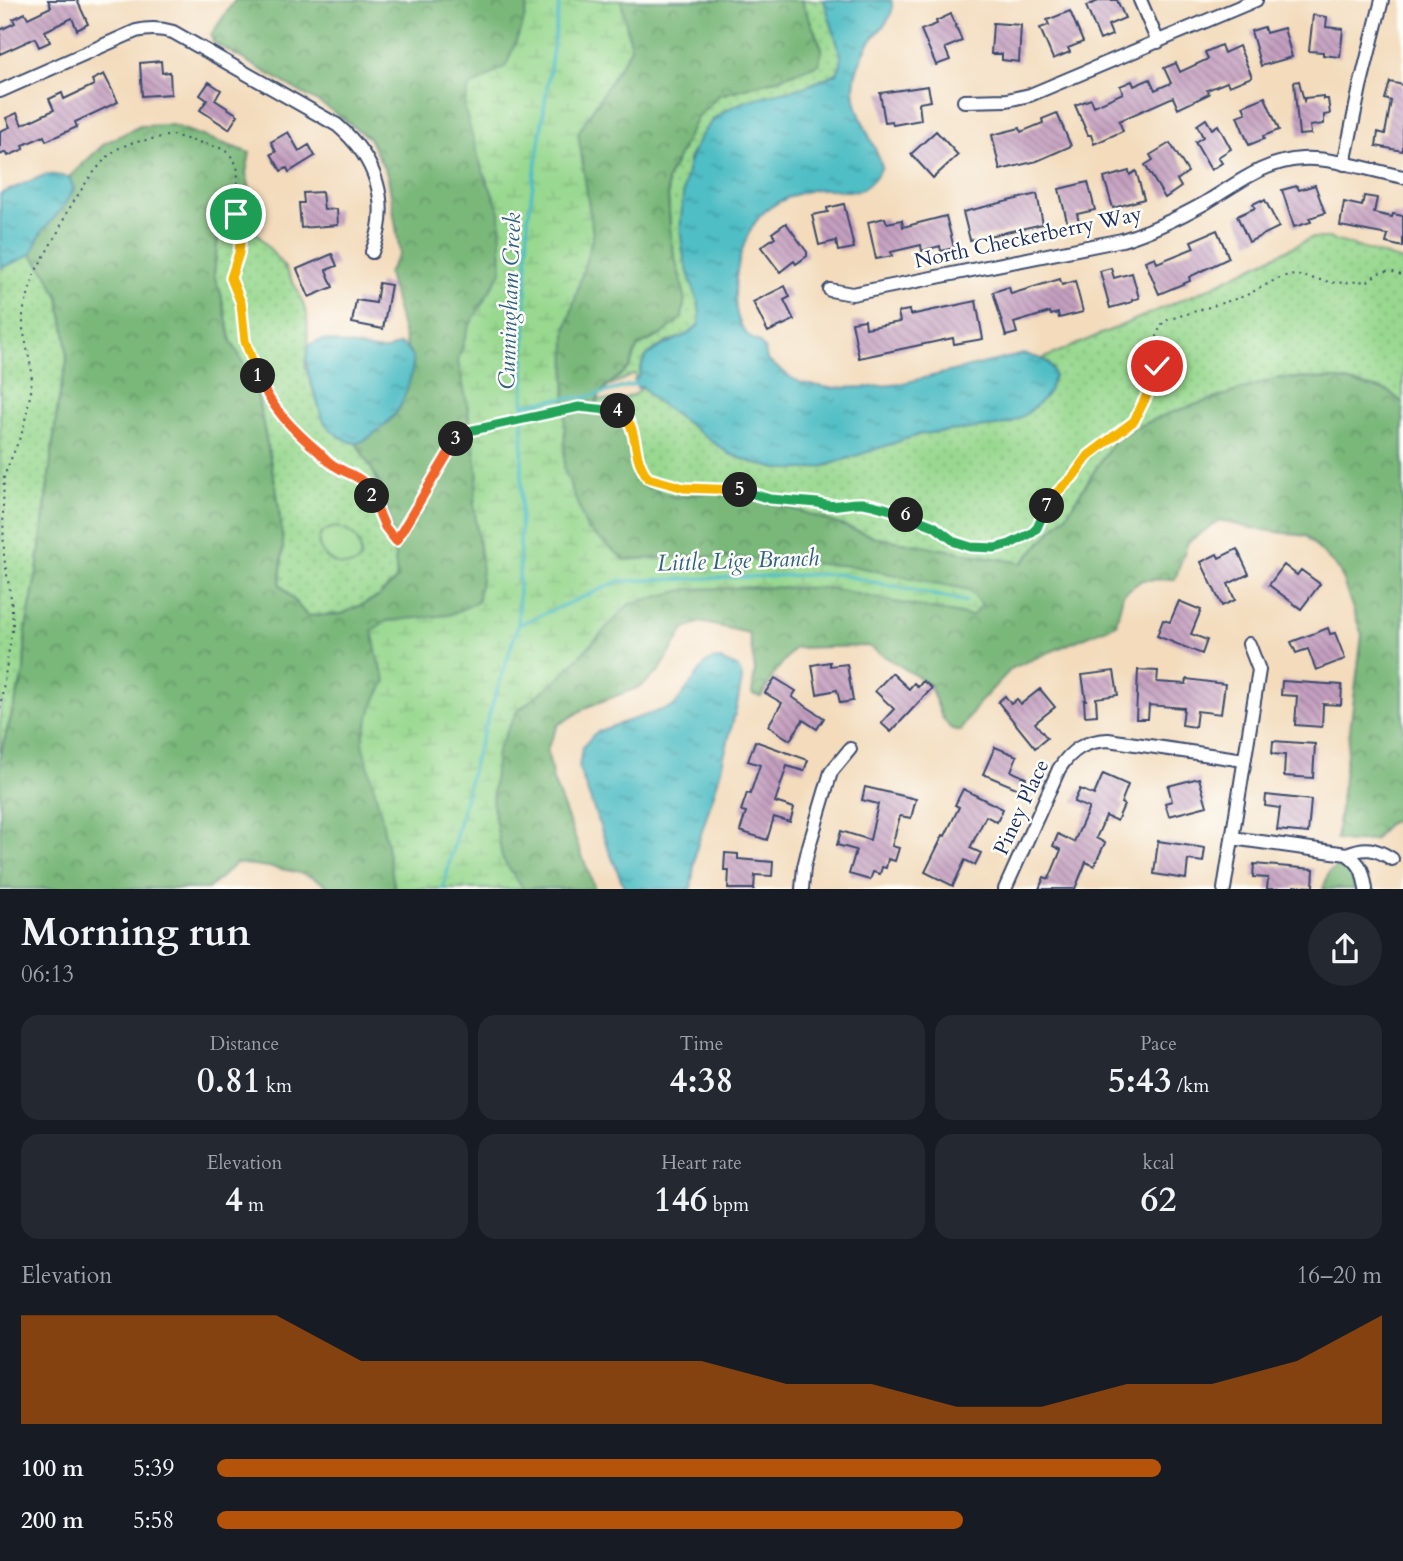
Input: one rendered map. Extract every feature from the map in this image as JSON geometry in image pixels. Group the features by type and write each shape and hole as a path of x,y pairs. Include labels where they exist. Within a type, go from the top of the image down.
{"street":[{"path":"1140,0 1158,42"},
{"path":"964,101 1007,100 1030,95 1256,0"},
{"path":"1344,164 1378,1"},
{"path":"0,91 136,31 161,28 173,32 337,125 351,138 373,170 381,204 377,240 372,252"},
{"name":"North Checkerberry Way","path":"830,290 852,294 1122,240 1170,222 1256,171 1287,160 1320,159 1403,177"},
{"path":"1224,889 1259,670 1249,644"},
{"name":"Piney Place","path":"1005,889 1059,769 1065,759 1083,744 1108,740 1244,760"},
{"path":"802,889 809,846 831,772 850,749"},
{"path":"1232,838 1347,853 1361,848 1373,849 1392,859"},
{"path":"1347,853 1359,862 1366,889"}],"path":[{"path":"0,708 13,624 4,557 5,476 23,430 31,391 32,372 23,329 23,312 35,272 66,212 106,158 131,142 172,135 220,148 229,153 235,162 238,170 236,214 240,243 231,278 241,303 245,341 262,388 281,415 304,440 334,466 368,485 385,527 396,541 455,442 456,436 579,407 622,412 628,421 643,471 648,478 662,483 684,488 740,489 770,499 825,506 858,503 877,506 934,526 955,542 971,547 995,548 1032,533 1054,495 1072,478 1089,455 1134,421 1154,381 1158,355 1157,334 1161,324 1167,320 1245,296 1288,275 1335,283 1368,281 1378,273 1388,271 1403,277"}],"green space":[{"path":"235,0 529,0 523,24 506,67 469,88 481,166 500,211 502,271 468,328 458,361 478,474 474,504 482,570 478,602 449,615 387,621 378,660 386,681 372,707 381,814 395,889 330,889 312,877 299,873 236,863 208,889 0,889 0,755 24,672 26,628 37,572 58,404 67,361 59,297 45,271 31,254 42,231 61,210 74,189 69,177 105,143 140,126 172,125 250,153 246,173 250,189 249,208 231,217 218,235 214,275 231,341 255,385 277,493 283,545 280,584 307,616 342,614 378,597 397,579 389,517 382,490 356,443 374,433 397,412 412,369 412,359 388,273 400,253 388,176 369,138 328,108 213,42 211,35"},
{"path":"529,0 621,0 631,48 578,133 593,235 566,330 564,469 587,529 625,560 694,556 852,566 969,590 982,605 972,616 832,588 753,587 687,589 629,604 558,679 517,711 497,751 492,800 502,858 523,889 395,889 381,814 362,742 372,707 386,681 378,660 372,630 387,621 449,615 478,602 482,570 474,504 478,474 458,361 468,328 502,270 500,211 481,166 464,107 469,88 506,66 523,24"},
{"path":"621,0 801,0 822,48 819,64 719,95 697,117 667,180 671,242 685,297 682,318 661,335 638,346 629,368 605,388 593,412 616,414 624,419 646,487 674,497 713,492 761,500 878,538 1022,563 1067,514 1117,436 1167,414 1277,378 1336,379 1388,391 1403,403 1403,820 1400,818 1387,824 1374,840 1336,840 1362,635 1339,570 1306,536 1250,528 1220,520 1188,542 1175,579 1142,580 1123,594 1116,624 1012,668 980,702 960,731 950,728 942,717 929,684 868,646 794,648 761,697 752,694 755,670 749,633 700,622 684,629 660,670 642,686 587,707 558,725 547,749 553,780 595,889 523,889 502,858 492,800 497,751 517,711 558,679 629,604 687,589 832,588 971,616 969,590 852,566 694,556 625,560 587,529 564,469 566,330 593,235 578,133 631,48"},
{"path":"801,0 824,0 841,55 837,73 804,87 739,104 713,119 689,157 681,233 701,320 690,334 667,342 645,358 639,377 634,374 605,388 629,368 638,346 661,335 685,297 671,242 667,180 697,117 719,95 819,64 822,48"},
{"path":"231,216 256,232 285,268 299,293 307,315 308,346 305,366 325,423 332,431 356,443 384,495 398,579 378,597 342,614 307,617 280,584 283,545 277,493 255,385 231,341 214,275 218,235"},
{"path":"1311,238 1328,238 1403,261 1403,403 1388,391 1336,379 1278,378 1117,435 1067,514 1022,563 878,538 761,500 713,492 674,497 646,487 624,419 593,413 597,400 629,397 642,386 653,399 730,454 778,469 825,466 921,434 1010,423 1030,411 1048,363 1042,359 1205,290"},
{"path":"31,254 45,271 59,297 67,361 58,404 37,572 26,628 24,672 0,755 0,268"},
{"path":"337,527 352,534 357,541 361,556 357,563 342,565 333,562 321,550 320,536 326,530"},
{"path":"1341,865 1351,874 1355,889 1323,889 1329,872"}],"water":[{"path":"824,0 891,0 892,12 870,42 858,67 854,94 882,167 866,187 851,191 806,191 768,209 755,222 744,245 735,285 736,309 743,330 750,338 759,342 765,350 767,360 793,379 830,388 899,384 1023,354 1048,363 1054,376 1049,391 1042,400 1010,423 921,434 825,466 778,469 730,454 653,399 642,386 637,388 634,380 639,377 646,357 659,347 686,335 698,325 700,319 698,301 684,259 681,229 683,193 695,146 713,121 741,103 807,86 837,73 841,55"},
{"path":"47,174 69,177 74,189 61,210 42,231 31,254 0,268 0,194"},
{"path":"323,340 375,350 387,350 400,344 412,357 410,377 398,410 379,430 361,442 352,442 339,436 325,423 322,416 309,375 307,354 308,346"},
{"path":"718,659 737,667 742,680 719,777 696,850 691,889 625,889 579,768 582,748 594,734 604,729 674,706 706,663"}],"building":[{"path":"48,0 77,0 88,24 77,30 72,18 45,31 50,42 39,47 35,38 0,54 0,30 15,23 13,19 25,13 28,18 51,7"},
{"path":"1101,0 1117,0 1125,18 1108,25 1112,35 1100,40 1086,6"},
{"path":"1070,11 1083,42 1068,48 1070,52 1053,59 1040,28 1049,25 1047,20"},
{"path":"951,14 962,41 945,48 950,60 936,65 921,30 937,24 936,21"},
{"path":"1313,15 1327,17 1326,27 1343,29 1340,57 1309,51"},
{"path":"993,23 1021,25 1019,62 1002,60 1002,54 991,54"},
{"path":"1264,27 1266,33 1284,28 1292,57 1261,66 1251,31"},
{"path":"1221,45 1224,53 1239,46 1252,77 1229,86 1227,82 1207,90 1209,94 1178,109 1173,97 1119,121 1123,131 1094,144 1075,105 1091,99 1094,106 1123,93 1120,86 1132,81 1134,86 1150,79 1155,90 1171,83 1164,68 1176,63 1180,72 1208,59 1205,52"},
{"path":"161,61 162,73 170,72 171,94 142,96 140,63"},
{"path":"104,74 118,102 75,122 77,127 46,141 44,136 23,145 24,149 8,156 6,152 0,155 0,131 10,127 6,118 17,113 22,125 54,110 49,99 62,93 64,99 94,85 92,80"},
{"path":"1299,81 1304,101 1305,98 1323,96 1323,99 1328,99 1330,114 1324,115 1324,124 1310,126 1311,134 1299,135 1294,82"},
{"path":"209,82 221,90 215,100 238,115 229,129 200,110 207,100 200,95"},
{"path":"1390,82 1403,85 1403,151 1376,146 1378,132 1385,134 1391,101 1385,99"},
{"path":"928,86 931,101 919,103 921,120 893,125 892,121 885,122 880,93"},
{"path":"1265,97 1279,130 1249,145 1237,116 1246,113 1243,106"},
{"path":"1057,113 1071,146 1037,161 1000,170 992,135 1020,128 1021,132 1043,123 1042,119"},
{"path":"1206,119 1212,129 1218,125 1231,149 1218,157 1222,163 1211,170 1195,142 1203,137 1197,125"},
{"path":"936,131 958,155 933,178 911,154"},
{"path":"288,132 299,151 309,145 315,156 289,172 287,168 281,171 271,154 276,152 271,142"},
{"path":"1170,143 1188,172 1177,180 1181,187 1165,198 1145,165 1153,160 1150,155"},
{"path":"1129,171 1130,175 1136,171 1144,199 1113,208 1104,178"},
{"path":"1088,182 1095,210 1077,214 1079,222 1068,225 1059,189"},
{"path":"1315,185 1325,213 1309,218 1311,222 1294,227 1282,190 1297,186 1299,190"},
{"path":"322,192 324,210 337,209 338,225 301,228 299,203 304,203 303,193"},
{"path":"1037,194 1043,224 970,240 963,212"},
{"path":"1364,196 1377,198 1374,213 1392,217 1393,214 1403,216 1403,247 1386,243 1388,235 1340,226 1344,202 1362,206"},
{"path":"1265,200 1279,227 1249,242 1237,216 1255,208 1253,204"},
{"path":"844,204 854,248 838,251 836,241 819,245 812,215 828,212 827,208"},
{"path":"946,216 954,248 941,251 940,246 922,251 921,245 891,252 892,256 876,259 868,222 885,218 887,223 902,220 903,227"},
{"path":"786,223 807,252 807,256 796,264 794,261 780,272 761,247 775,237 772,233"},
{"path":"1217,230 1229,258 1189,277 1190,281 1159,294 1145,261 1155,257 1157,263 1194,248 1191,241"},
{"path":"332,254 337,266 326,270 333,287 309,297 297,269"},
{"path":"1111,268 1114,278 1132,273 1139,298 1110,308 1100,271"},
{"path":"1060,279 1062,285 1075,281 1083,312 1059,318 1058,313 1051,315 1050,312 1014,323 1017,333 1006,336 993,292 1009,287 1011,294"},
{"path":"379,283 391,285 383,329 352,323 356,300 376,303"},
{"path":"785,286 790,297 784,300 794,320 768,332 753,302"},
{"path":"976,301 983,339 954,344 953,338 859,358 852,322 865,320 866,328 900,322 898,312 909,310 910,315"},
{"path":"1237,549 1249,574 1228,584 1235,600 1222,606 1201,562 1217,554 1219,558"},
{"path":"1284,565 1297,575 1301,570 1320,584 1301,609 1269,585"},
{"path":"1179,601 1201,610 1191,634 1207,640 1202,654 1157,636 1163,620 1170,622"},
{"path":"1328,628 1330,634 1335,633 1345,659 1316,670 1308,649 1296,653 1291,642"},
{"path":"830,662 830,666 847,664 853,701 840,703 837,690 817,694 812,665"},
{"path":"1138,670 1158,671 1157,682 1186,684 1187,679 1225,684 1221,714 1197,711 1195,727 1182,725 1184,708 1149,705 1148,719 1136,719"},
{"path":"1114,671 1118,695 1096,698 1097,715 1085,716 1086,700 1082,675"},
{"path":"892,673 909,689 914,683 918,687 923,681 932,688 891,732 881,723 894,709 875,691"},
{"path":"775,678 796,691 792,697 824,718 817,729 803,720 790,740 768,726 782,703 765,693"},
{"path":"1282,681 1342,685 1341,705 1323,704 1322,727 1295,725 1297,696 1281,695"},
{"path":"1040,689 1055,707 1035,723 1047,738 1035,748 998,702 1005,696 1011,704 1017,699 1021,704"},
{"path":"755,741 808,760 804,771 787,766 775,802 794,808 790,822 774,817 767,840 740,831 746,812 741,811 760,765 748,761"},
{"path":"1273,741 1315,744 1313,778 1284,776 1285,755 1272,754"},
{"path":"995,747 1017,756 1011,771 1026,778 1021,790 983,774"},
{"path":"1103,774 1128,785 1117,821 1106,816 1096,838 1105,843 1094,866 1086,862 1075,889 1039,889 1044,877 1049,879 1061,850 1053,846 1058,834 1074,842 1089,808 1074,802 1080,789 1094,795"},
{"path":"1199,778 1207,806 1169,816 1165,803 1172,801 1168,786"},
{"path":"865,787 916,799 911,818 900,816 892,846 899,848 895,861 888,859 886,868 882,867 880,874 873,872 870,880 849,874 856,850 837,845 841,831 870,840 878,804 862,800"},
{"path":"963,789 1003,809 997,822 986,816 970,848 981,853 975,865 965,860 953,886 925,872 959,807 955,805"},
{"path":"1266,795 1311,800 1308,833 1277,830 1280,808 1265,806"},
{"path":"1158,841 1205,848 1203,862 1188,860 1186,879 1154,874"},
{"path":"725,853 738,854 738,859 773,862 772,876 755,875 754,889 728,889 729,870 724,870"},
{"path":"1254,864 1314,869 1313,887 1267,889 1268,878 1253,877"}],"waterway":[{"name":"Cunningham Creek","path":"443,889 475,758 518,625 528,218 560,0"},
{"path":"523,405 588,397 635,384"},
{"name":"Little Lige Branch","path":"518,625 620,581 837,574 966,602"}],"route":[{"path":"236,214 240,243 231,278 241,303 245,341 262,388 281,415 304,440 334,466 368,485 385,527 396,541 455,442 456,436 579,407 622,412 634,436 643,471 648,478 662,483 684,488 740,489 770,499 825,506 858,503 877,506 934,526 955,542 971,547 995,548 1032,533 1054,495 1072,478 1089,455 1134,421 1154,381 1157,366"}]}
